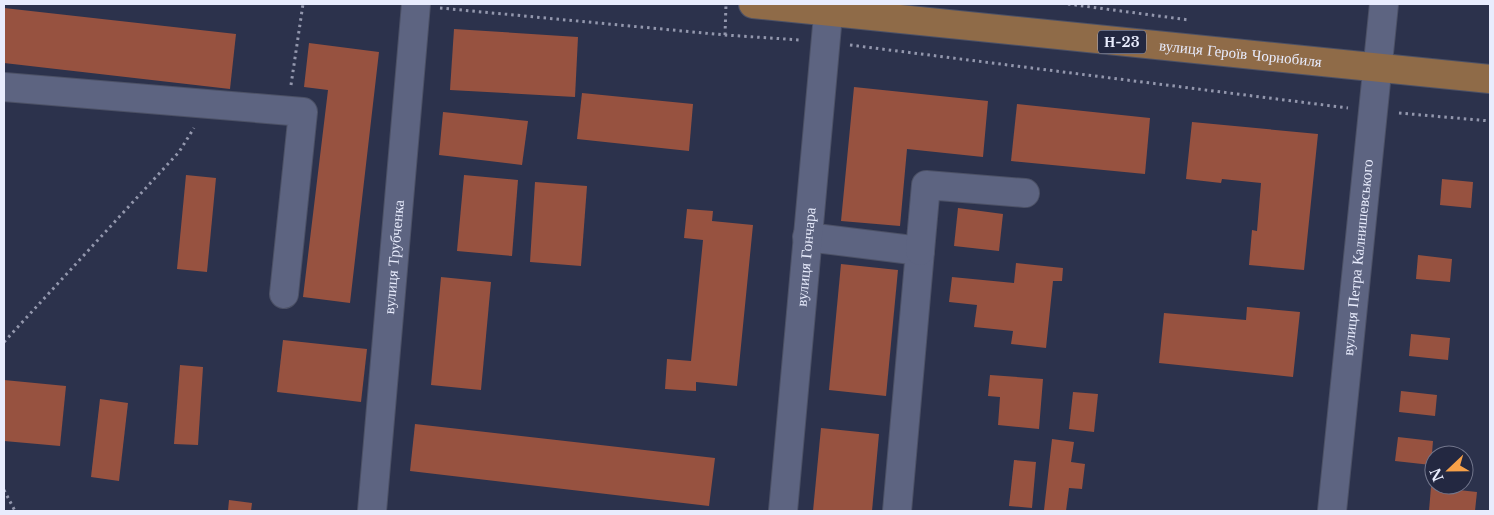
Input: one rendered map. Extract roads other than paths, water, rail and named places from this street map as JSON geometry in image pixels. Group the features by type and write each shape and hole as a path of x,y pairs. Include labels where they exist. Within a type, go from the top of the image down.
{"main road":[{"name":"вулиця Героїв Чорнобиля","path":"753,4 828,8 1490,79"}],"street":[{"name":"вулиця Петра Калнишевського","path":"1332,511 1384,4"},
{"name":"вулиця Трубченка","path":"372,511 416,5"},
{"name":"вулиця Гончара","path":"784,511 828,8"},
{"path":"4,87 303,112 284,294"},
{"path":"897,511 926,185 1025,193"},
{"path":"807,238 920,250"}]}
